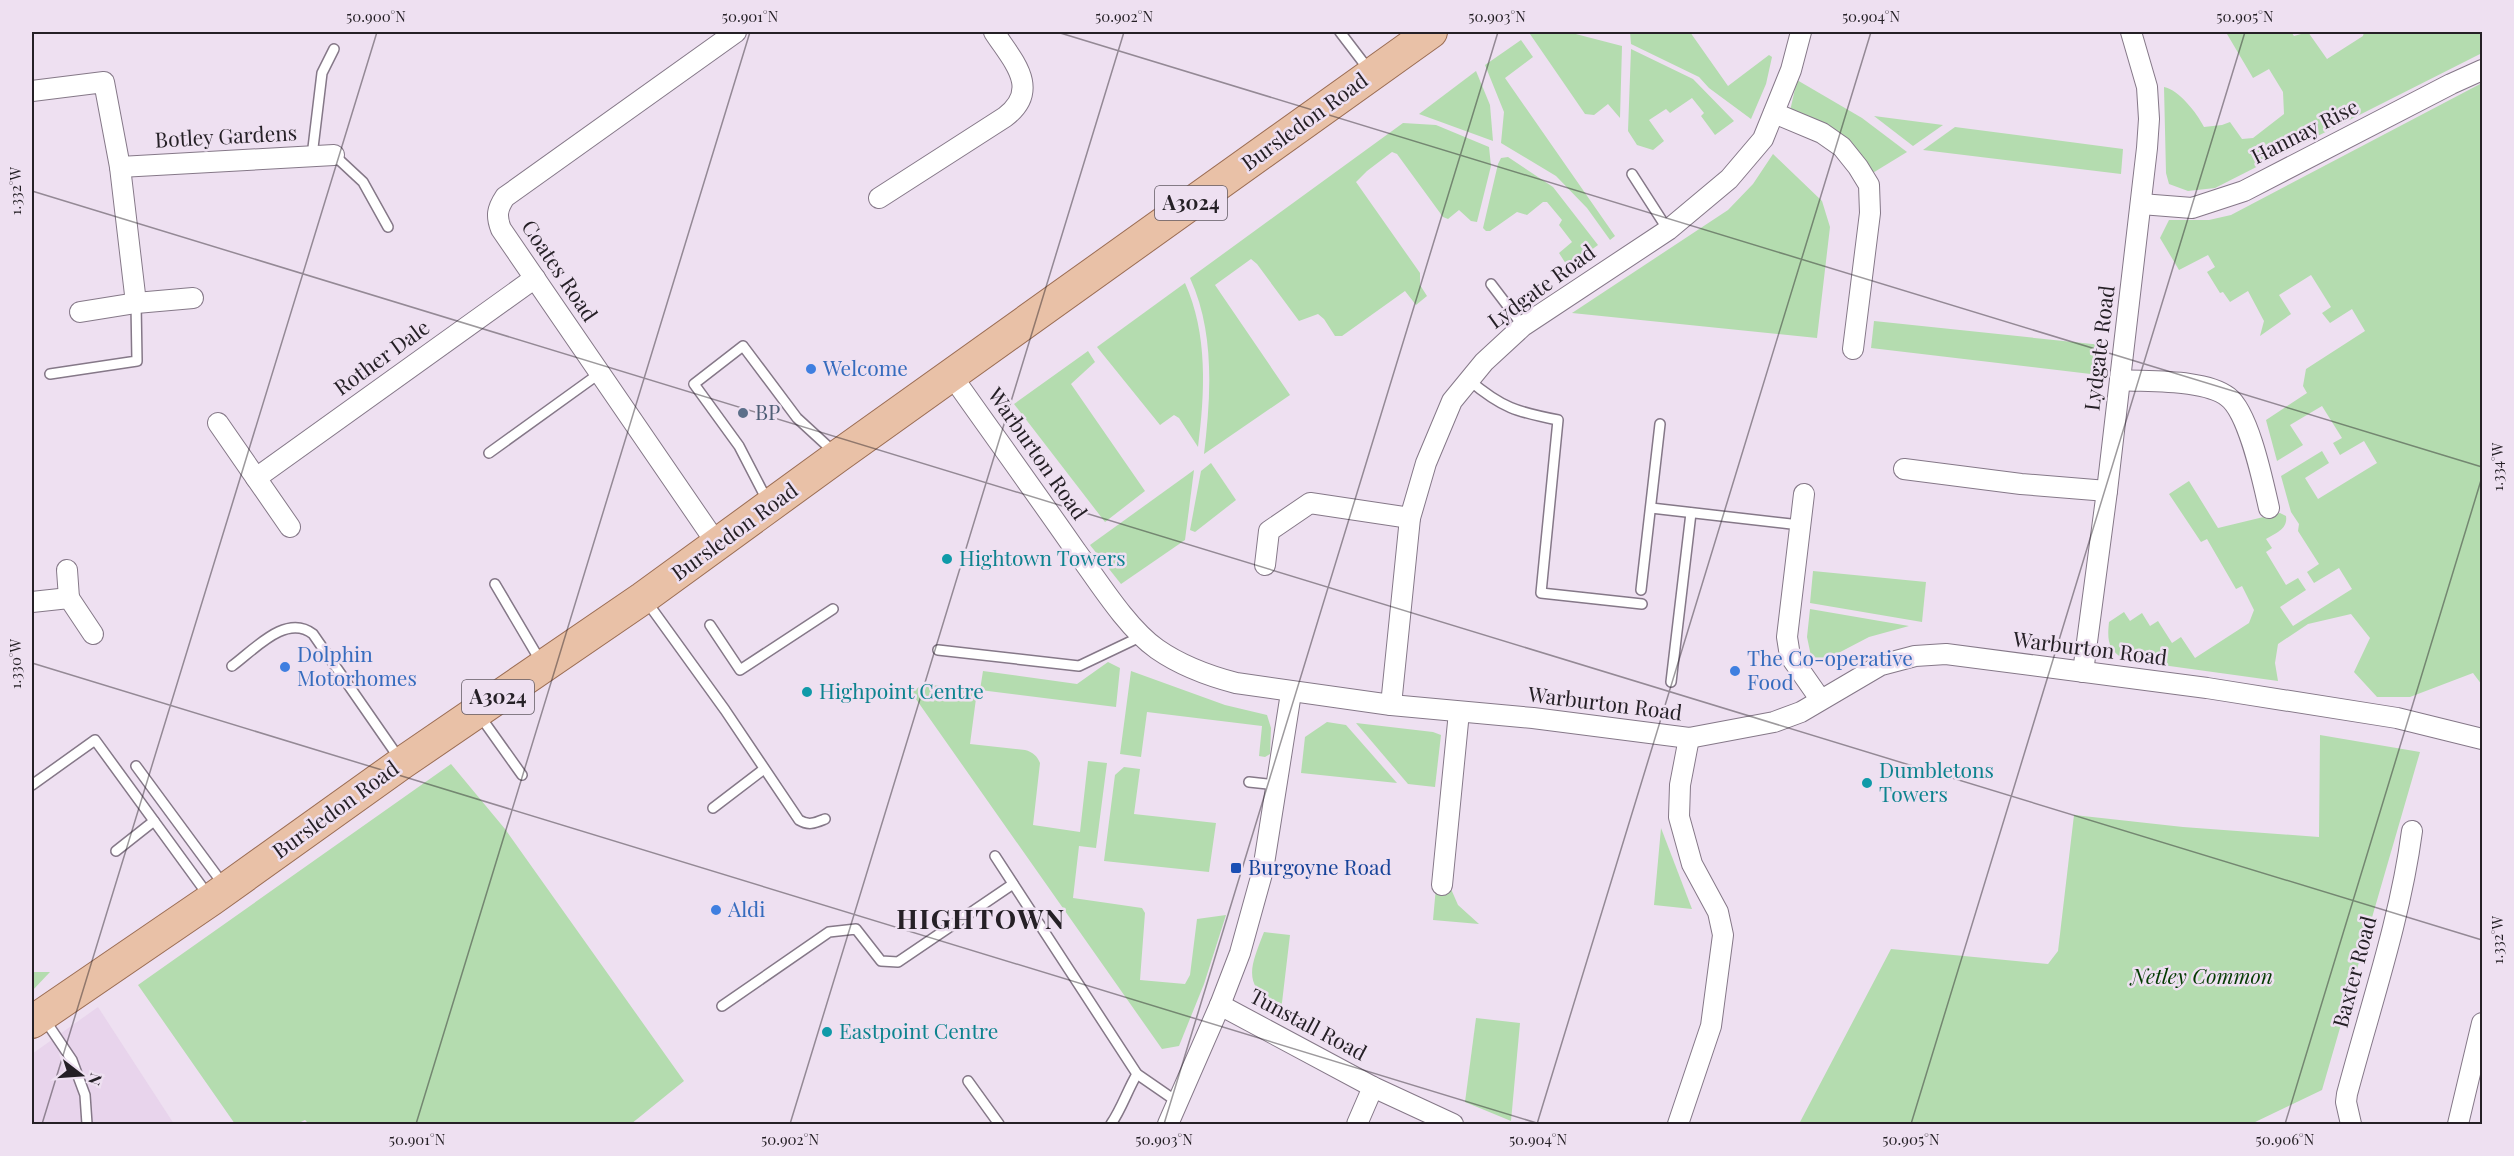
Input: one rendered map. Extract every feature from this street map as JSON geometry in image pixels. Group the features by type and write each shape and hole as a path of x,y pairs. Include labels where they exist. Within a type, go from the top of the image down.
{"main road":[{"name":"Bursledon Road","path":"37,1019 219,894 402,763 643,598 1431,32"}],"street":[{"name":"Coates Road","path":"717,544 501,229 497,218 498,207 505,197 736,32"},
{"path":"879,198 1005,117 1020,104 1023,80 994,32"},
{"name":"Lydgate Road","path":"1391,705 1410,518 1426,463 1452,401 1484,362 1523,326 1668,230 1729,179 1763,139 1802,32"},
{"name":"Lydgate Road","path":"2083,672 2107,491 2149,118 2147,87 2131,32"},
{"name":"Hannay Rise","path":"2141,204 2192,208 2244,191 2482,70"},
{"path":"32,91 104,82 120,166 136,303"},
{"path":"1774,113 1822,133 1842,147 1869,185 1870,213 1853,349"},
{"name":"Botley Gardens","path":"120,166 334,155"},
{"name":"Rother Dale","path":"256,478 535,278"},
{"path":"80,312 136,303 193,298"},
{"name":"Warburton Road","path":"952,376 1109,597 1142,636 1157,649 1212,676 1236,684 1391,705 1533,718 1689,738 1774,722 1801,711 1881,665 1915,656 1946,654 2207,688 2397,718 2482,739"},
{"path":"2120,380 2202,387 2230,398 2251,438 2269,508"},
{"path":"218,423 290,527"},
{"path":"1904,469 2021,484 2107,491"},
{"path":"1804,494 1787,637 1790,656 1820,699"},
{"path":"1265,565 1269,531 1310,503 1410,518"},
{"path":"67,570 69,598 93,634"},
{"path":"32,602 69,598"},
{"path":"1168,1125 1240,953 1263,870 1292,693"},
{"path":"1442,885 1459,712"},
{"path":"1678,1125 1711,1026 1723,935 1718,912 1692,864 1679,817 1680,785 1689,738"},
{"name":"Baxter Road","path":"2351,1125 2346,1102 2347,1094 2389,942 2408,861 2412,831"},
{"name":"Tunstall Road","path":"1220,1005 1373,1087 1453,1125"},
{"path":"2458,1125 2482,1023"},
{"name":"Tunstall Road","path":"1357,1125 1373,1087"}],"lane":[{"path":"1340,32 1372,74"},
{"path":"312,156 322,73 334,49"},
{"path":"334,155 363,182 388,227"},
{"path":"1632,174 1668,230"},
{"path":"1491,284 1523,326"},
{"path":"50,374 137,361 136,303"},
{"path":"770,507 740,446 694,384 735,352 743,346 797,418 838,456"},
{"path":"489,453 600,373"},
{"path":"1469,380 1489,397 1518,412 1558,420 1541,593 1642,604"},
{"path":"1641,590 1660,424"},
{"path":"1651,508 1800,525"},
{"path":"1671,682 1691,513"},
{"path":"495,584 543,666"},
{"path":"643,598 725,710 799,820 805,824 814,824 825,819"},
{"path":"710,625 740,670 833,609"},
{"path":"232,666 281,630 294,627 305,628 313,634 402,763"},
{"path":"938,650 1079,666 1142,636"},
{"path":"477,711 522,775"},
{"path":"32,785 95,740 154,821 219,894"},
{"path":"136,766 219,894"},
{"path":"713,808 764,769"},
{"path":"1249,782 1277,785"},
{"path":"116,851 154,821"},
{"path":"995,856 1137,1074 1179,1103"},
{"path":"722,1006 829,932 856,929 881,961 898,962 1013,884"},
{"path":"37,1019 72,1060 86,1095 87,1125"},
{"path":"1111,1125 1121,1110 1127,1091 1137,1074"},
{"path":"968,1081 999,1125"}],"shaded area":[{"path":"98,1007 174,1124 32,1124 32,1054"}],"green space":[{"path":"1568,32 1622,46 1620,118 1608,104 1594,115 1585,114 1530,34"},
{"path":"1630,32 1690,32 1728,86 1769,55 1772,57 1766,84 1751,119 1709,88 1699,77 1631,44"},
{"path":"2230,32 2291,32 2294,36 2308,32 2327,59 2363,36 2364,32 2482,32 2482,53 2215,188 2188,191 2169,184 2166,173 2164,87 2176,93 2187,103 2204,127 2230,122 2242,139 2253,138 2284,114 2283,92 2269,69 2253,78 2227,34"},
{"path":"1521,40 1533,57 1505,78 1615,236 1610,240 1587,208 1556,176 1501,143 1504,112 1485,65"},
{"path":"1631,49 1693,79 1734,121 1715,135 1701,116 1704,113 1692,98 1670,113 1666,109 1649,120 1664,141 1653,150 1637,145 1628,131"},
{"path":"1476,71 1490,105 1493,141 1419,114"},
{"path":"1797,80 1862,118 1907,152 1871,174 1790,111"},
{"path":"2482,83 2482,685 2473,673 2410,697 2377,697 2354,672 2370,638 2351,614 2308,624 2278,644 2275,663 2278,681 2126,660 2120,657 2110,645 2109,622 2124,612 2130,621 2142,613 2150,626 2158,621 2172,643 2181,637 2195,658 2249,623 2254,610 2242,586 2236,589 2207,539 2201,542 2169,494 2189,481 2218,528 2280,513 2286,516 2283,527 2266,539 2272,548 2266,552 2286,585 2298,578 2306,590 2280,607 2293,626 2352,589 2339,568 2314,583 2307,572 2319,564 2298,531 2299,524 2291,512 2281,476 2322,451 2329,463 2305,478 2318,499 2377,463 2364,441 2340,455 2333,443 2342,438 2322,406 2290,425 2303,445 2277,461 2266,420 2307,393 2303,386 2306,369 2365,331 2352,309 2330,323 2322,313 2331,307 2311,275 2279,295 2291,314 2260,336 2264,321 2248,291 2230,302 2223,292 2220,293 2207,272 2215,267 2208,255 2179,270 2160,238 2169,220 2209,220 2231,215"},
{"path":"1874,116 1943,125 1913,146"},
{"path":"1403,123 1436,125 1489,147 1491,166 1477,222 1471,221 1459,210 1448,219 1443,217 1397,154 1392,152 1356,182 1420,273 1420,285 1427,296 1416,305 1405,291 1342,336 1335,336 1318,314 1299,321 1251,259 1215,285 1290,395 1204,454 1209,364 1204,320 1190,278"},
{"path":"1955,127 2123,149 2121,174 1923,150"},
{"path":"1773,154 1822,201 1830,227 1817,338 1572,313 1728,210 1753,184"},
{"path":"1508,157 1553,187 1598,245 1568,267 1559,253 1572,242 1559,225 1562,220 1547,202 1543,202 1527,215 1517,212 1490,231 1486,231 1483,228 1498,164 1501,158"},
{"path":"1185,283 1198,323 1203,364 1198,447 1179,418 1174,415 1160,425 1097,347"},
{"path":"1874,321 2102,345 2099,375 1871,348"},
{"path":"1088,351 1095,362 1071,384 1145,491 1105,522 1014,404"},
{"path":"1211,463 1236,500 1195,532 1190,530 1201,471"},
{"path":"1194,470 1185,540 1121,584 1090,545"},
{"path":"1813,571 1926,582 1922,622 1810,603"},
{"path":"1810,609 1909,626 1869,637 1823,661 1811,656 1807,637"},
{"path":"1108,662 1120,668 1116,707 980,690 983,671 1077,684"},
{"path":"1131,671 1225,705 1267,715 1271,728 1270,754 1265,757 1259,756 1262,726 1147,712 1141,757 1120,754"},
{"path":"924,684 977,691 970,744 1025,750 1036,756 1040,763 1033,825 1080,832 1088,761 1107,763 1096,848 1079,846 1073,898 1142,908 1145,913 1140,980 1185,984 1190,975 1197,919 1226,915 1204,984 1179,1046 1162,1049 911,692"},
{"path":"1327,722 1346,725 1397,783 1301,773 1305,737"},
{"path":"1356,723 1433,732 1441,735 1435,787 1408,784"},
{"name":"Netley Common","path":"2320,735 2420,752 2322,1090 2251,1124 1799,1124 1891,949 2048,964 2058,951 2074,815 2183,827 2319,837"},
{"path":"451,764 505,829 684,1081 631,1124 309,1124 305,1120 297,1124 235,1124 138,985"},
{"path":"1124,767 1140,769 1134,814 1216,823 1209,872 1104,861 1115,775"},
{"path":"1661,828 1692,909 1654,905"},
{"path":"1436,887 1451,889 1458,905 1479,924 1433,920"},
{"path":"1264,932 1290,935 1281,1011 1260,993 1252,976 1255,957"},
{"path":"32,972 50,972 32,991"},
{"path":"1476,1018 1520,1023 1511,1121 1465,1102"}],"place":[{"name":"Welcome","path":"811,369"},
{"name":"BP","path":"743,413"},
{"name":"Hightown Towers","path":"947,559"},
{"name":"Dolphin Motorhomes","path":"285,667"},
{"name":"The Co-operative Food","path":"1735,671"},
{"name":"Highpoint Centre","path":"807,692"},
{"name":"Dumbletons Towers","path":"1867,783"},
{"name":"Burgoyne Road","path":"1236,868"},
{"name":"Aldi","path":"716,910"},
{"name":"Eastpoint Centre","path":"827,1032"}],"district":[{"name":"HIGHTOWN","path":"981,920"}]}
